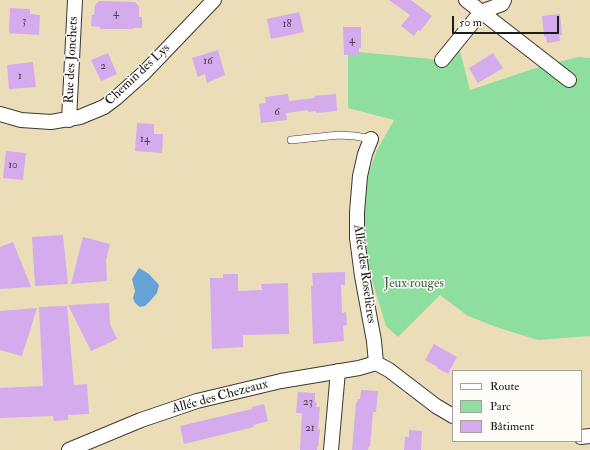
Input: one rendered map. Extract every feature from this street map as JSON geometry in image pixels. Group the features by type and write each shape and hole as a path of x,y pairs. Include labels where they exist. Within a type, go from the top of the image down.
{"street":[{"name":"Rue des Jonchets","path":"69,120 75,0"},
{"name":"Chemin des Lys","path":"0,114 20,120 50,122 69,120 104,107 144,73 214,0"},
{"path":"466,0 569,80"},
{"path":"442,60 481,12 502,4 504,0"},
{"name":"Allée des Roselières","path":"371,139 365,154 360,176 357,212 357,238 362,276 374,341 376,363"},
{"path":"376,363 389,370 436,406 452,415"},
{"name":"Allée des Chezeaux","path":"74,448 141,420 197,401 281,381 359,368 376,363"},
{"path":"331,450 338,371"}],"lane":[{"path":"291,140 338,135 371,139"}],"green space":[{"name":"Jeux rouges","path":"458,43 470,90 542,66 579,57 590,58 590,336 538,340 499,328 468,316 440,295 398,337 386,326 367,264 364,220 368,175 377,150 394,120 348,108 348,51 442,60"}],"water":[{"path":"139,268 149,274 159,285 157,293 151,300 145,306 140,307 135,303 133,298 135,291 132,279"}],"building":[{"path":"389,0 411,0 432,16 414,36 401,26 410,15"},
{"path":"99,1 135,2 139,6 139,17 142,17 142,28 100,29 100,27 91,26 95,5"},
{"path":"10,8 30,9 30,14 40,15 39,35 9,33"},
{"path":"299,12 304,32 271,39 267,19"},
{"path":"560,14 562,35 559,35 560,41 547,43 546,36 544,37 542,16"},
{"path":"343,27 361,27 361,48 359,48 359,55 344,55"},
{"path":"218,50 225,75 207,83 205,74 198,77 192,58"},
{"path":"108,53 117,74 101,81 91,60"},
{"path":"493,53 503,68 478,83 469,68"},
{"path":"33,62 36,87 9,89 7,65"},
{"path":"288,94 289,101 315,98 314,96 336,94 337,111 316,113 316,111 308,112 308,110 286,113 287,120 261,123 259,104 266,103 265,97"},
{"path":"137,123 154,124 154,134 163,134 162,153 135,151"},
{"path":"6,151 26,153 23,180 3,178"},
{"path":"63,235 68,284 35,286 32,237"},
{"path":"83,237 110,244 106,260 107,281 71,284"},
{"path":"13,242 31,287 0,289 0,247"},
{"path":"345,272 345,285 341,285 342,313 346,312 347,325 343,326 344,341 313,344 312,273"},
{"path":"223,274 238,274 238,291 262,290 261,284 288,283 289,334 243,335 243,347 212,349 210,278 223,278"},
{"path":"109,303 110,324 117,339 91,351 68,305"},
{"path":"67,306 74,385 87,384 89,414 68,415 68,420 54,421 53,416 0,418 0,388 43,386 39,307"},
{"path":"37,308 22,356 0,350 0,311"},
{"path":"434,344 457,357 448,374 425,360"},
{"path":"361,390 378,391 376,412 373,412 370,446 368,450 352,450 356,403 358,399 360,399"},
{"path":"298,392 315,393 315,402 317,403 316,407 320,407 318,429 320,429 317,450 300,450 302,413 296,413"},
{"path":"264,404 268,421 253,425 254,427 184,444 180,426 252,409 252,407"},
{"path":"409,430 422,431 421,450 404,450 405,437 409,437"}]}
